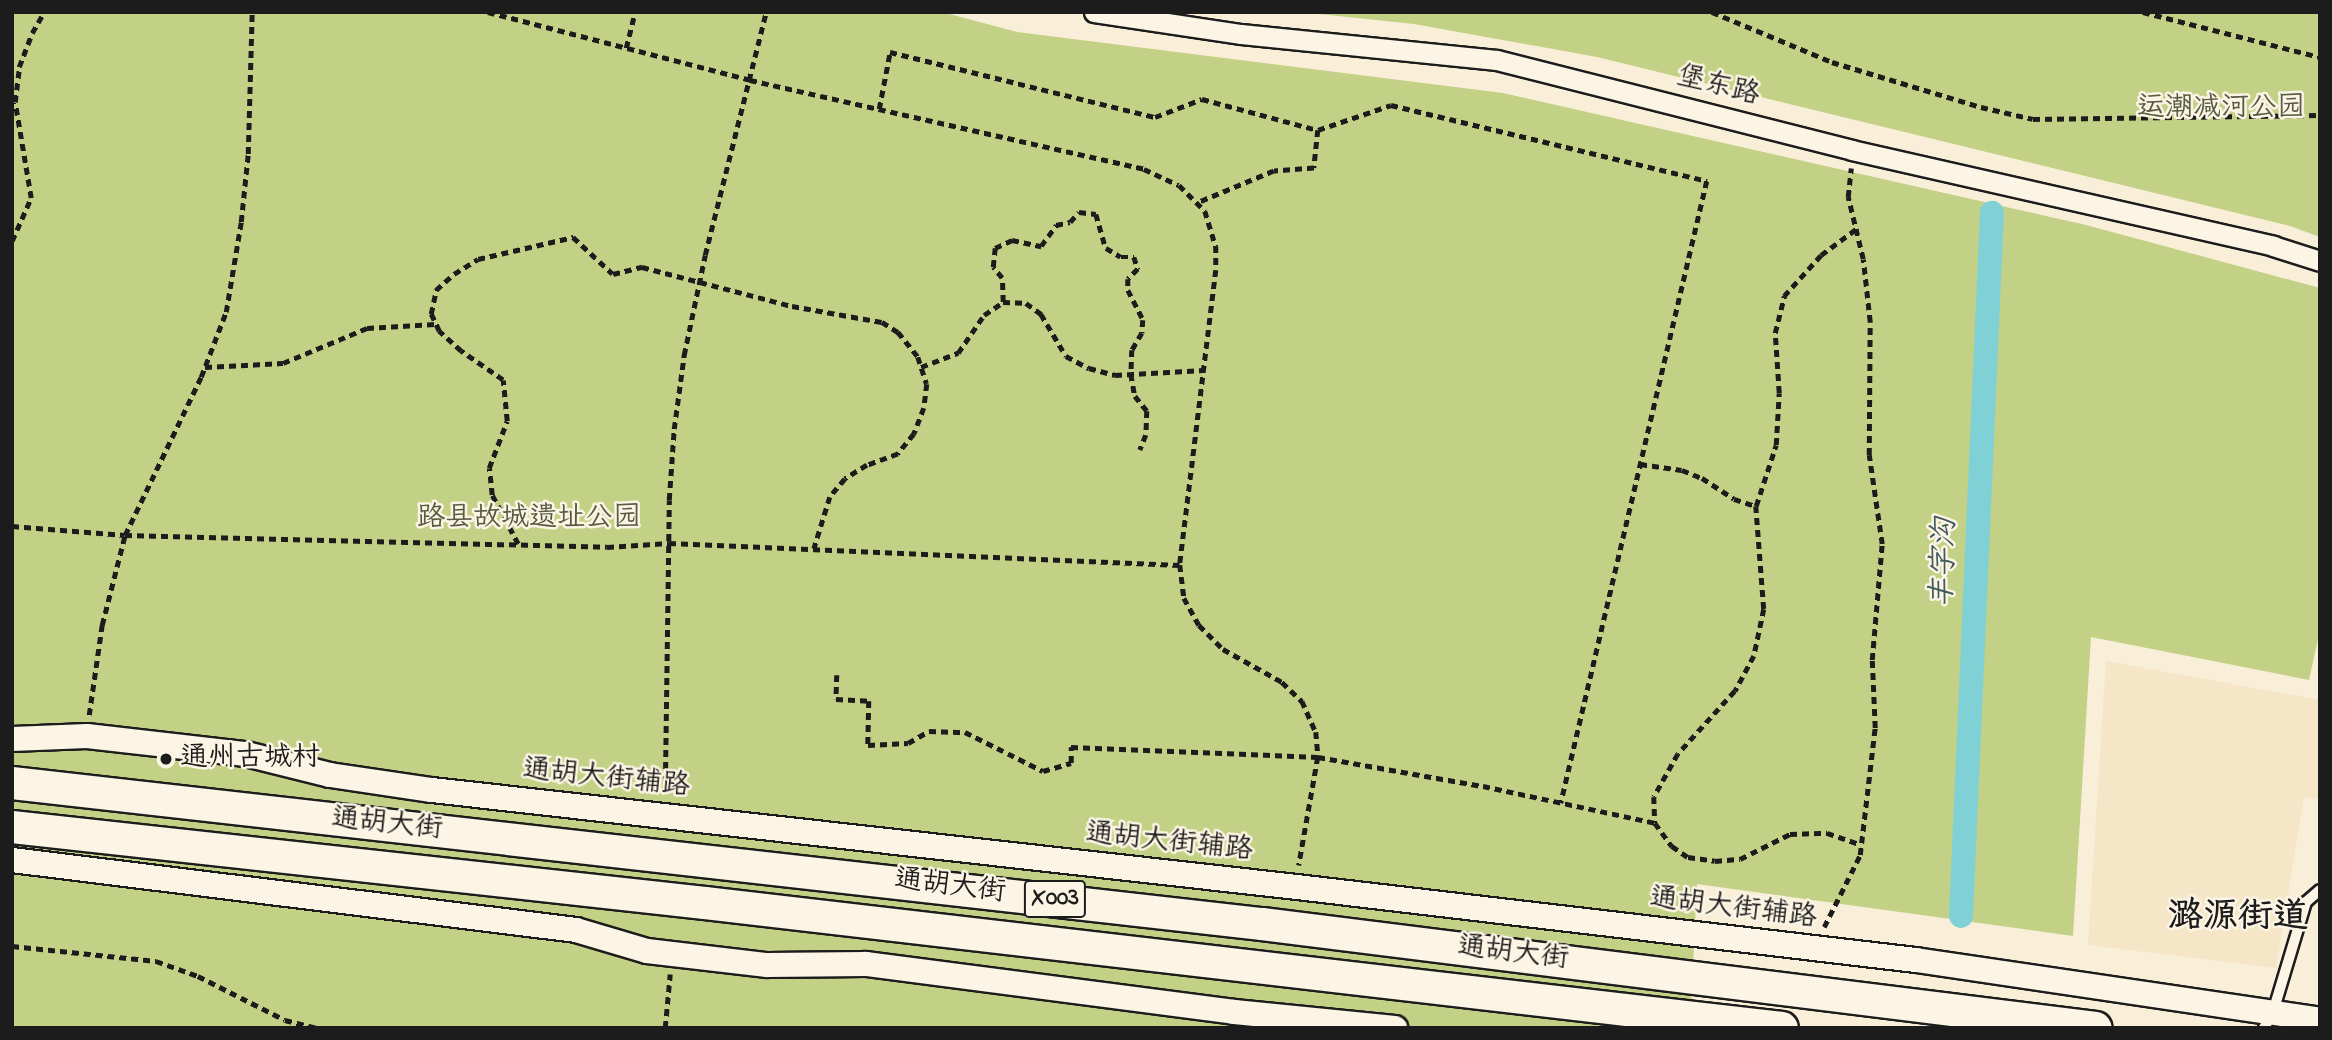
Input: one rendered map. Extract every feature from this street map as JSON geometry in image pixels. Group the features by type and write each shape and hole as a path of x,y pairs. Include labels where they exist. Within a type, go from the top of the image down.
{"main road":[{"name":"通胡大街","path":"12,783 1235,920 2096,1028"},
{"name":"通胡大街","path":"12,827 705,903 1782,1028"}],"street":[{"name":"堡东路","path":"1094,12 1241,34 1497,60 1852,150 2273,246 2320,261"},
{"name":"通胡大街辅路","path":"12,739 87,736 246,754 330,775 432,790 1916,960 2268,1020 2320,1020"},
{"path":"12,860 576,930 647,951 701,958 767,965 866,964 1234,1012 1395,1028"}],"lane":[{"path":"2268,1020 2306,902 2320,890"}],"path":[{"path":"12,241 31,198 15,102 19,67 32,33 44,12"},
{"path":"87,736 102,625 125,535 205,367 226,312 241,222 248,154 252,12"},
{"path":"488,12 750,80 1144,169 1179,185 1205,211 1216,246 1180,565 1184,598 1199,625 1223,649 1282,682 1302,701 1315,732 1318,757 1297,887"},
{"path":"626,48 635,12"},
{"path":"665,793 669,543 674,429 684,355 700,282 766,12"},
{"path":"1712,12 1832,62 1981,107 2033,119 2320,115"},
{"path":"2143,12 2320,57"},
{"path":"879,109 890,52 1155,117 1202,99 1318,130 1391,105 1707,181 1561,803"},
{"path":"12,119 18,116"},
{"path":"1197,203 1274,170 1314,168 1318,130"},
{"path":"1822,931 1860,855 1875,728 1872,660 1882,544 1869,455 1870,322 1856,229 1848,197 1852,150"},
{"path":"1003,302 1002,278 993,267 995,248 1012,240 1041,246 1056,225 1070,222 1079,212 1096,214 1106,248 1121,257 1134,257 1138,268 1128,279 1128,290 1143,320 1142,333 1132,350 1131,374 1135,396 1147,411 1146,435 1140,450"},
{"path":"1856,229 1821,255 1784,296 1775,333 1779,393 1776,445 1756,506 1764,609 1754,656 1735,691 1678,754 1654,797 1655,822 1672,846 1688,857 1715,861 1740,859 1790,834 1828,833 1861,845"},
{"path":"518,544 492,495 489,468 507,421 503,380 461,351 439,331 431,314 436,290 454,274 478,259 573,237 613,274 642,267 792,306 882,322 898,332 918,357 927,384 924,408 914,434 898,454 867,465 845,479 830,498 814,549"},
{"path":"921,367 958,353 984,315 1003,302 1026,303 1041,314 1066,356 1088,368 1115,375 1204,370"},
{"path":"205,367 283,363 367,328 436,324"},
{"path":"1640,464 1682,470 1702,478 1734,499 1756,506"},
{"path":"12,526 125,535 607,547 669,543 1180,565"},
{"path":"837,674 836,699 869,701 868,746 908,744 929,731 965,732 1043,771 1071,763 1071,747 1318,757 1655,822"},
{"path":"12,946 156,961 198,976 285,1020 317,1028"},
{"path":"665,1028 671,967"},
{"path":"290,1028 296,1023"}],"shaded area":[{"path":"2106,661 2320,700 2320,800 2304,797 2276,968 2088,945"}],"green space":[{"name":"路县故城遗址公园","path":"12,12 942,12 1017,32 1503,93 2086,225 2320,288 2320,630 2309,680 2091,637 2073,936 1697,884 1690,1028 12,1028"},
{"name":"运潮减河公园","path":"1300,12 2320,12 2320,237 2290,226 1597,57 1414,24"}],"waterway":[{"name":"丰字沟","path":"1961,916 1992,213"}],"place":[{"name":"通州古城村","path":"166,759"}],"district":[{"name":"潞源街道","path":"2238,918"}]}
